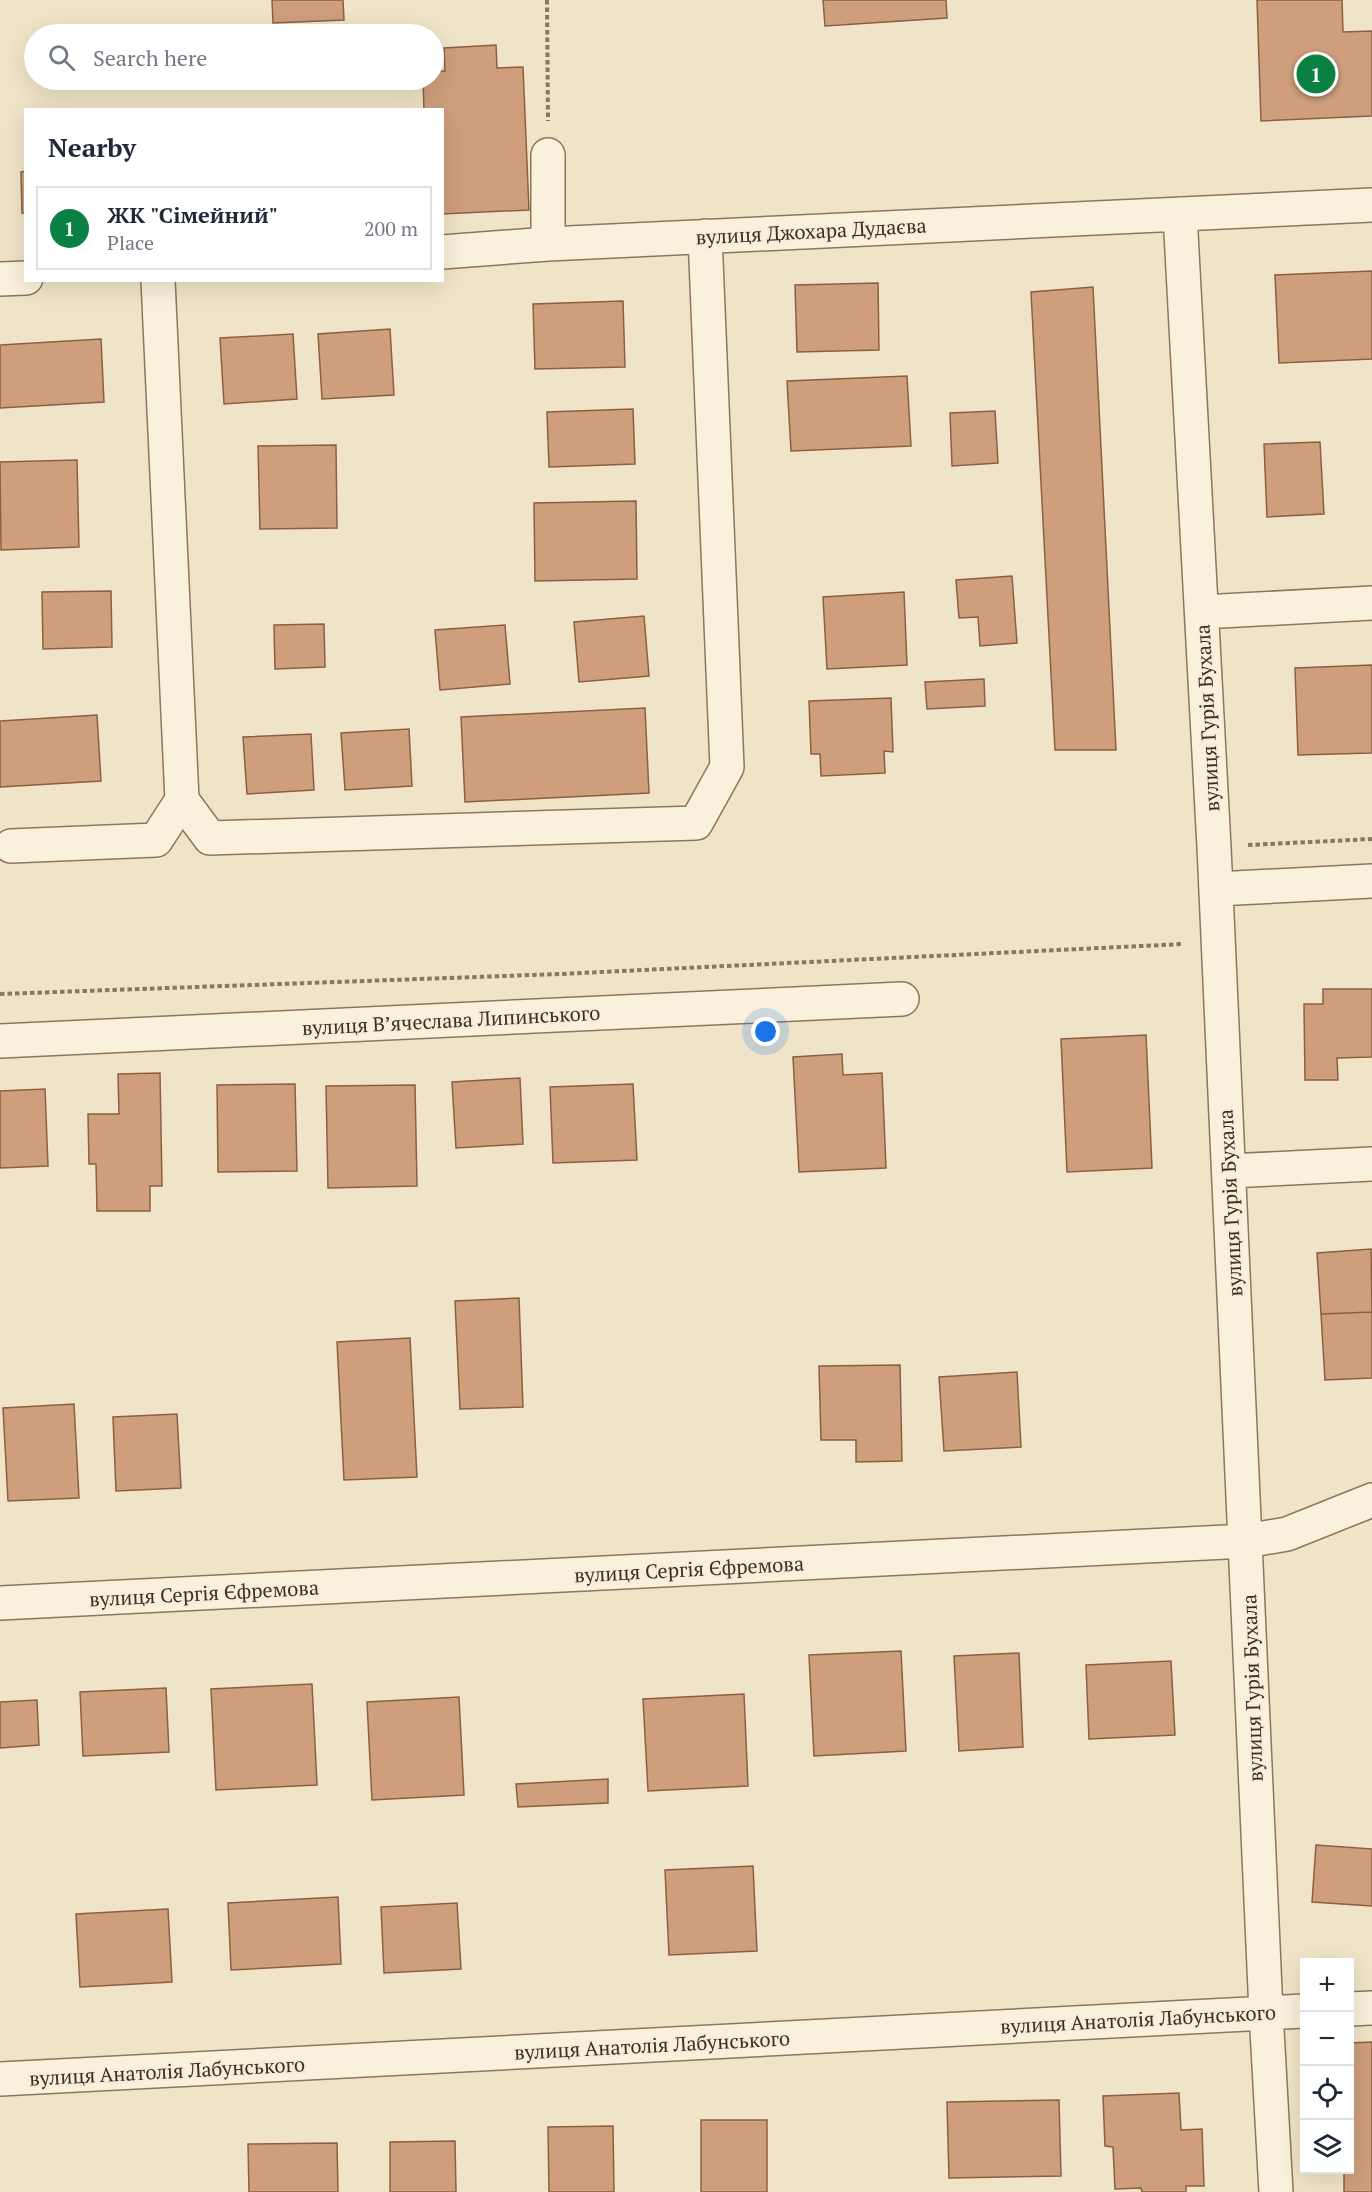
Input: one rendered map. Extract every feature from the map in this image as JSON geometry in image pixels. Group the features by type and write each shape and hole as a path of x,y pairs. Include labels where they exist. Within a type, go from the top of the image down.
{"street":[{"path":"548,155 548,244"},
{"name":"вулиця Джохара Дудаєва","path":"444,252 705,236 1372,205"},
{"name":"вулиця Гурія Бухала","path":"1180,214 1219,942 1276,2192"},
{"path":"158,282 182,800 210,838 696,823 728,767 705,236"},
{"path":"0,279 24,278"},
{"path":"1202,612 1372,603"},
{"path":"11,846 156,840 182,800"},
{"path":"1216,889 1372,881"},
{"name":"вулиця Вʼячеслава Липинського","path":"0,1041 902,999"},
{"path":"1229,1171 1372,1164"},
{"name":"вулиця Сергія Єфремова","path":"0,1603 1246,1541 1287,1534 1372,1500"},
{"path":"1354,2009 1372,2008"},
{"name":"вулиця Анатолія Лабунського","path":"0,2079 1300,2011"}],"path":[{"path":"547,0 548,155"},
{"path":"1214,847 1372,839"},
{"path":"0,994 560,974 1219,942"}],"building":[{"path":"272,0 343,0 344,20 273,23"},
{"path":"823,0 946,0 947,18 825,26"},
{"path":"1257,0 1342,0 1343,32 1372,31 1372,116 1261,121"},
{"path":"496,45 497,68 523,67 529,210 444,214 444,108 424,108 423,90 444,90 444,48"},
{"path":"24,171 24,213 22,213 21,172"},
{"path":"1372,271 1372,359 1279,363 1275,275"},
{"path":"878,283 879,350 797,352 795,285"},
{"path":"1093,287 1116,750 1055,750 1031,292"},
{"path":"623,301 625,367 535,369 533,304"},
{"path":"390,329 394,395 322,399 318,334"},
{"path":"293,334 297,399 224,404 220,338"},
{"path":"101,339 104,402 0,408 0,345"},
{"path":"907,376 911,446 791,451 787,381"},
{"path":"633,409 635,464 549,467 547,412"},
{"path":"995,411 998,463 952,466 950,413"},
{"path":"1320,442 1324,514 1267,517 1264,444"},
{"path":"336,445 337,528 260,529 258,446"},
{"path":"77,460 79,547 1,550 0,462"},
{"path":"636,501 637,579 535,581 534,503"},
{"path":"1012,576 1017,643 980,646 978,617 959,618 956,580"},
{"path":"111,591 112,647 43,649 42,592"},
{"path":"904,592 907,665 827,669 823,597"},
{"path":"644,616 649,676 579,682 574,622"},
{"path":"324,624 325,667 275,669 274,625"},
{"path":"505,625 510,684 440,690 435,630"},
{"path":"1372,665 1372,753 1298,755 1295,668"},
{"path":"984,679 985,706 927,709 925,682"},
{"path":"891,698 893,752 884,751 885,773 821,776 820,754 811,754 809,701"},
{"path":"645,708 649,793 465,802 461,717"},
{"path":"97,715 101,781 0,787 0,721"},
{"path":"409,729 412,786 345,790 341,733"},
{"path":"311,734 314,790 247,794 243,737"},
{"path":"1323,989 1372,989 1372,1057 1337,1058 1338,1080 1305,1080 1304,1004 1323,1004"},
{"path":"1146,1035 1152,1168 1067,1172 1061,1039"},
{"path":"842,1054 843,1075 882,1073 886,1168 799,1172 793,1057"},
{"path":"160,1073 162,1186 150,1186 150,1211 97,1211 96,1164 89,1164 88,1114 119,1114 118,1074"},
{"path":"520,1078 523,1144 456,1148 452,1082"},
{"path":"295,1084 297,1171 218,1172 217,1085"},
{"path":"633,1084 637,1160 553,1163 550,1087"},
{"path":"415,1085 417,1186 328,1188 326,1086"},
{"path":"45,1089 48,1166 0,1168 0,1091"},
{"path":"1371,1249 1372,1312 1321,1314 1317,1253"},
{"path":"519,1298 523,1407 460,1409 455,1301"},
{"path":"1372,1312 1372,1378 1325,1380 1321,1314"},
{"path":"410,1338 417,1477 344,1480 337,1342"},
{"path":"900,1365 902,1461 856,1462 856,1440 821,1440 819,1366"},
{"path":"1017,1372 1021,1447 944,1451 939,1377"},
{"path":"74,1404 79,1498 8,1501 3,1408"},
{"path":"177,1414 181,1488 116,1491 113,1417"},
{"path":"901,1651 906,1751 814,1756 809,1655"},
{"path":"1019,1653 1023,1747 959,1751 954,1656"},
{"path":"1171,1661 1175,1735 1089,1739 1086,1665"},
{"path":"312,1684 317,1785 216,1790 211,1689"},
{"path":"166,1688 169,1752 83,1756 80,1692"},
{"path":"744,1694 748,1786 648,1791 643,1699"},
{"path":"459,1697 464,1795 372,1800 367,1702"},
{"path":"37,1700 39,1745 0,1748 0,1702"},
{"path":"608,1779 608,1803 518,1807 516,1784"},
{"path":"1316,1845 1372,1849 1372,1906 1312,1902"},
{"path":"753,1866 757,1951 669,1955 665,1870"},
{"path":"338,1897 341,1964 231,1970 228,1903"},
{"path":"457,1903 461,1969 384,1973 381,1907"},
{"path":"168,1909 172,1982 80,1987 76,1914"},
{"path":"1372,2042 1372,2192 1344,2192 1344,2174 1354,2174 1354,2043"},
{"path":"1179,2093 1181,2130 1202,2129 1204,2186 1186,2186 1186,2192 1142,2192 1141,2188 1115,2189 1113,2147 1105,2146 1103,2096"},
{"path":"1059,2100 1061,2176 949,2178 947,2102"},
{"path":"701,2120 767,2120 767,2192 701,2192"},
{"path":"613,2126 614,2192 549,2192 548,2127"},
{"path":"455,2141 456,2192 390,2192 390,2142"},
{"path":"337,2143 338,2192 249,2192 248,2144"}],"place":[{"name":"ЖК \"Сімейний\"","path":"1316,74"}]}
